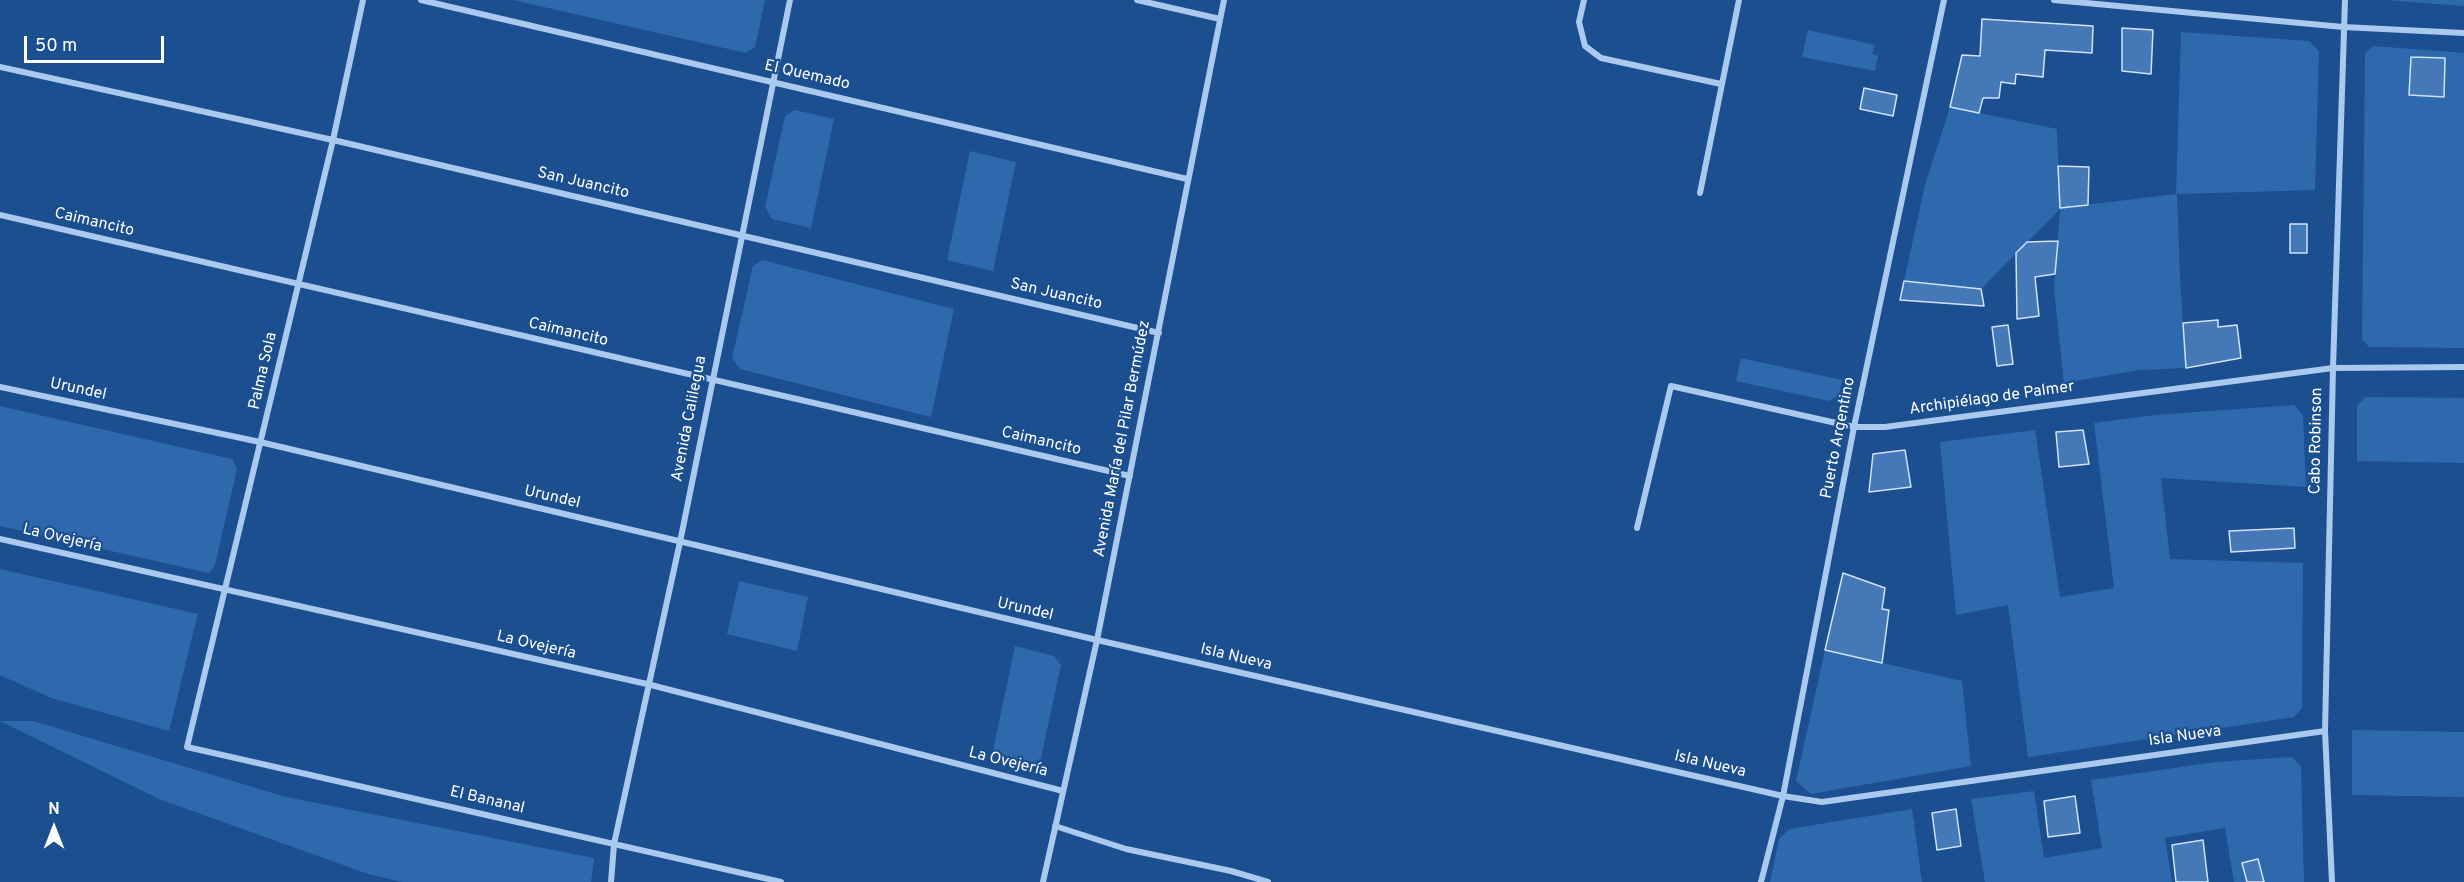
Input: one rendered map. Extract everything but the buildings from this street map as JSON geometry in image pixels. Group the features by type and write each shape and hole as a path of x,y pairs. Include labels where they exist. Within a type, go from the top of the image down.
{"street":[{"name":"Palma Sola","path":"187,747 333,140 363,0"},
{"name":"El Quemado","path":"421,0 1187,179"},
{"name":"Avenida Calilegua","path":"611,882 614,844 647,684 680,542 711,380 790,0"},
{"path":"1137,0 1220,20"},
{"name":"Avenida María del Pilar Bermúdez","path":"1043,882 1097,640 1224,0"},
{"path":"1584,0 1579,22 1585,46 1601,58 1721,84"},
{"path":"1700,193 1739,0"},
{"name":"Puerto Argentino","path":"1761,882 1784,796 1854,427 1944,0"},
{"path":"2054,0 2343,27 2464,33"},
{"name":"Cabo Robinson","path":"2332,882 2325,732 2332,368 2345,0"},
{"name":"San Juancito","path":"0,67 333,140 1159,333"},
{"name":"Caimancito","path":"0,215 1130,476"},
{"name":"Archipiélago de Palmer","path":"1637,528 1671,386 1854,427 1885,427 2332,368 2464,367"},
{"name":"Urundel","path":"0,387 261,442 1097,640"},
{"name":"La Ovejería","path":"0,539 647,684 1063,791"},
{"name":"Isla Nueva","path":"1097,640 1784,796 1822,802 2325,732"},
{"name":"El Bananal","path":"187,747 781,882"},
{"path":"1055,826 1126,849 1268,882"}],"shaded area":[{"path":"513,0 765,0 755,47 746,53"},
{"path":"2386,0 2464,0 2464,6"},
{"path":"1808,30 1875,45 1872,54 1878,56 1875,71 1802,57"},
{"path":"2181,32 2309,41 2319,51 2315,190 2177,194 2186,368 2139,370 2064,383 2054,290 2060,209 1981,289 1904,281 1925,185 1950,107 2057,129 2060,208 2176,194"},
{"path":"2374,46 2464,53 2464,348 2369,347 2362,339 2365,53"},
{"path":"795,110 834,119 811,228 772,219 765,207 785,116"},
{"path":"970,151 1016,162 993,271 947,260"},
{"path":"762,260 954,309 931,417 740,369 732,358 753,266"},
{"path":"1741,358 1842,380 1839,395 1829,401 1736,381"},
{"path":"2365,397 2464,398 2464,463 2357,461 2357,406"},
{"path":"2294,405 2303,415 2306,487 2161,478 2170,559 2303,563 2302,708 2294,717 2028,757 2008,605 1956,615 1940,442 2035,430 2060,597 2114,588 2094,423 2155,415"},
{"path":"0,406 232,459 237,469 215,565 209,573 0,526"},
{"path":"0,569 198,614 169,731 51,698 0,675"},
{"path":"739,581 808,597 797,651 727,634"},
{"path":"1015,646 1054,656 1061,665 1041,758 1032,764 992,755"},
{"path":"1825,650 1962,681 1971,766 1811,794 1796,781"},
{"path":"0,721 33,721 286,797 594,858 591,882 402,882 368,874 159,799"},
{"path":"2352,730 2464,732 2464,797 2352,795"},
{"path":"2292,757 2301,766 2304,882 2234,882 2225,828 2165,838 2172,882 1985,882 1971,799 2034,791 2044,858 2102,848 2091,780 2215,762"},
{"path":"1912,809 1922,882 1770,882 1779,839 1789,829"}]}
